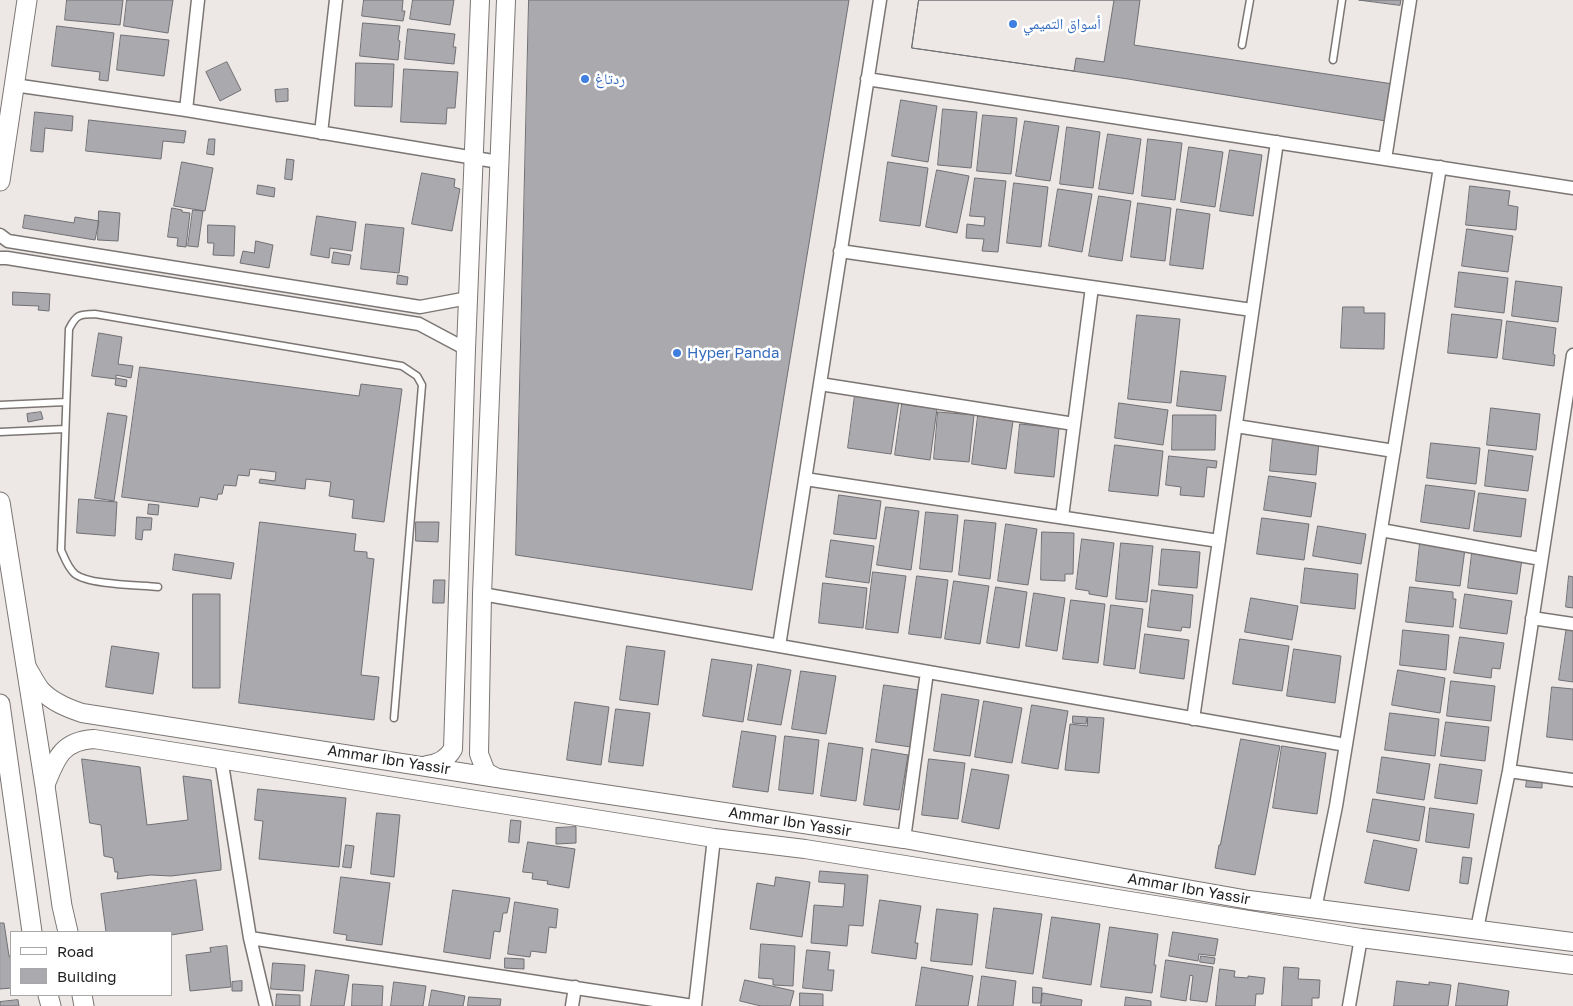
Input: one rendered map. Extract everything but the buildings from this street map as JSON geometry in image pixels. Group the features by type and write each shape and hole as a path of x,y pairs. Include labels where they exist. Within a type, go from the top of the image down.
{"main road":[{"path":"0,181 27,0"},
{"path":"0,502 67,931"},
{"path":"0,704 33,931"}],"street":[{"path":"186,110 198,0"},
{"path":"322,133 336,0"},
{"path":"422,765 433,765 443,760 450,755 453,748 480,0"},
{"path":"497,778 486,772 479,754 482,594 506,0"},
{"path":"779,646 880,0"},
{"path":"1385,159 1410,0"},
{"path":"867,79 1573,188"},
{"path":"14,85 186,110 499,162"},
{"path":"1193,718 1277,142"},
{"path":"1315,908 1336,806 1440,167"},
{"path":"0,235 8,241 420,307 468,298"},
{"path":"840,251 1252,310"},
{"path":"0,258 17,259 419,324 466,349"},
{"path":"1062,517 1092,287"},
{"path":"1477,929 1509,771 1573,355"},
{"path":"820,384 1074,424"},
{"path":"1236,426 1394,451"},
{"path":"805,479 1219,540"},
{"path":"1381,530 1541,559"},
{"path":"482,594 1346,745"},
{"path":"1532,618 1573,624"},
{"name":"Ammar Ibn Yassir","path":"26,665 40,689 52,699 82,713 904,839 1249,900 1573,942"},
{"path":"904,839 927,672"},
{"name":"Ammar Ibn Yassir","path":"45,786 57,758 64,748 73,742 94,738 714,838 815,850 1361,938 1573,965"},
{"path":"266,1006 250,938 221,758 222,752 232,746 300,756 352,755"},
{"path":"1509,771 1573,780"},
{"path":"250,938 694,1006 714,838"},
{"path":"1349,1006 1361,938"},
{"path":"572,1006 574,987"}],"lane":[{"path":"1242,45 1250,0"},
{"path":"1333,60 1342,0"},
{"path":"158,587 90,580 76,575 67,566 61,550 69,329 74,319 81,314 95,314 402,366 418,376 422,385 394,718"},
{"path":"0,405 66,402"},
{"path":"0,432 65,429"}],"place":[{"name":"أسواق التميمي","path":"1013,24"},
{"name":"ردتاغ","path":"585,79"},
{"name":"Hyper Panda","path":"677,353"}]}
